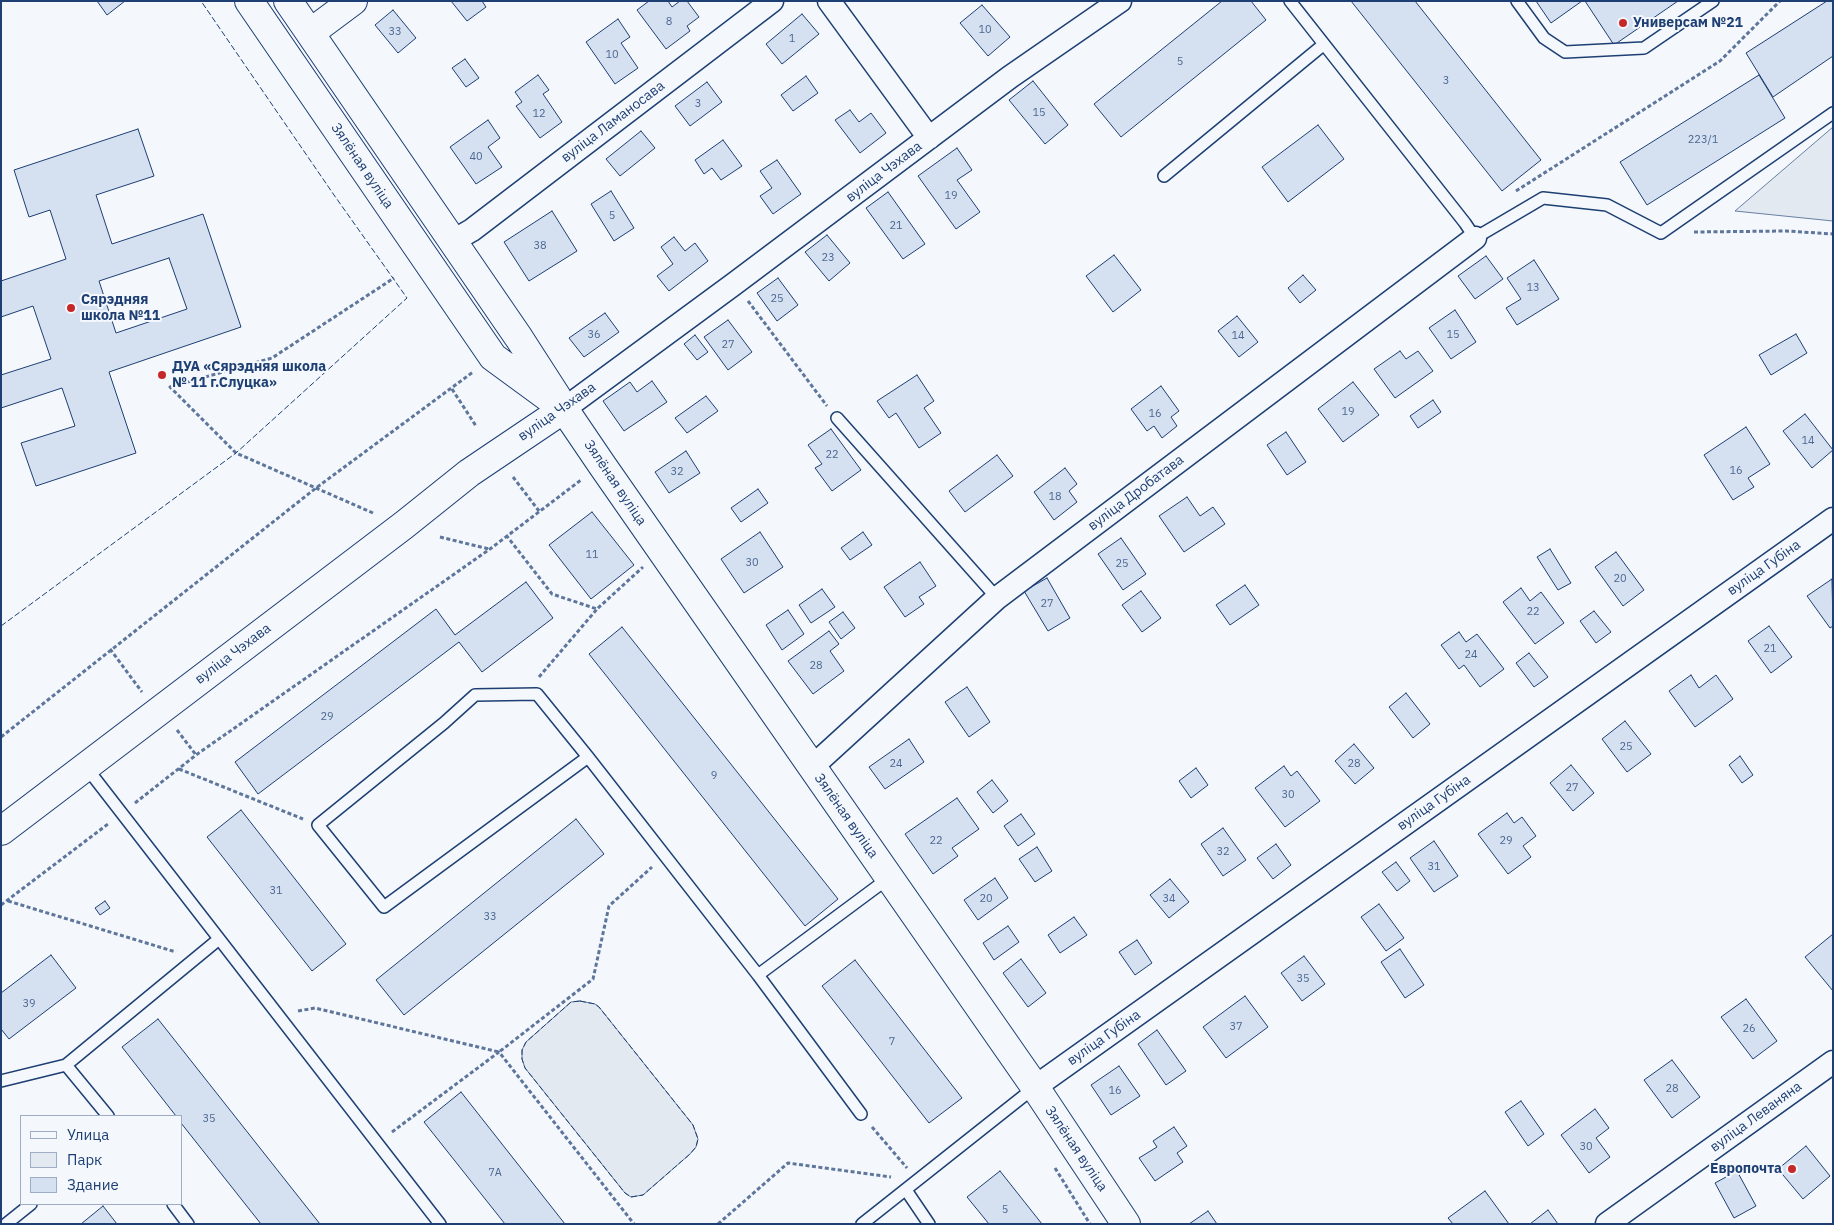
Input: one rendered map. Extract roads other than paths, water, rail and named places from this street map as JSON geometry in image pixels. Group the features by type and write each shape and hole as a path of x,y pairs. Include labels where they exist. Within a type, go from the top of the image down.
{"main road":[{"name":"Зялёная вуліца","path":"249,1 493,357 564,409"},
{"name":"Зялёная вуліца","path":"288,1 519,338 602,465 1035,1087 1126,1224"},
{"path":"310,33 353,1"},
{"name":"вуліца Чэхава","path":"1,831 397,530 469,473 564,409"}],"street":[{"name":"вуліца Ламаносава","path":"453,241 472,230 772,1"},
{"path":"829,1 929,138"},
{"name":"вуліца Чэхава","path":"564,409 1010,77 1120,1"},
{"name":"вуліца Дробатава","path":"812,767 997,598 1475,238"},
{"name":"вуліца Губіна","path":"1035,1087 1833,519"},
{"name":"вуліца Леваняна","path":"1607,1224 1833,1062"}],"lane":[{"path":"1290,1 1475,238 1543,198 1608,205 1661,232 1833,113"},
{"path":"1517,1 1544,38 1565,52 1644,48 1713,1"},
{"path":"1164,176 1323,45"},
{"path":"837,418 997,598"},
{"path":"588,757 384,907 318,825 444,723 475,695 537,694 588,757 758,975 861,1114"},
{"path":"86,767 440,1224"},
{"path":"758,975 890,877"},
{"path":"1,1081 66,1065 219,939"},
{"path":"66,1065 107,1115"},
{"path":"862,1224 1035,1087"},
{"path":"906,1190 929,1224"},
{"path":"6,1224 30,1205"},
{"path":"174,1205 188,1224"}],"place":[{"name":"Универсам №21","path":"1623,23"},
{"name":"Сярэдняя школа №11","path":"71,308"},
{"name":"ДУА «Сярэдняя школа № 11 г.Слуцка»","path":"162,375"},
{"name":"Европочта","path":"1792,1169"}]}
